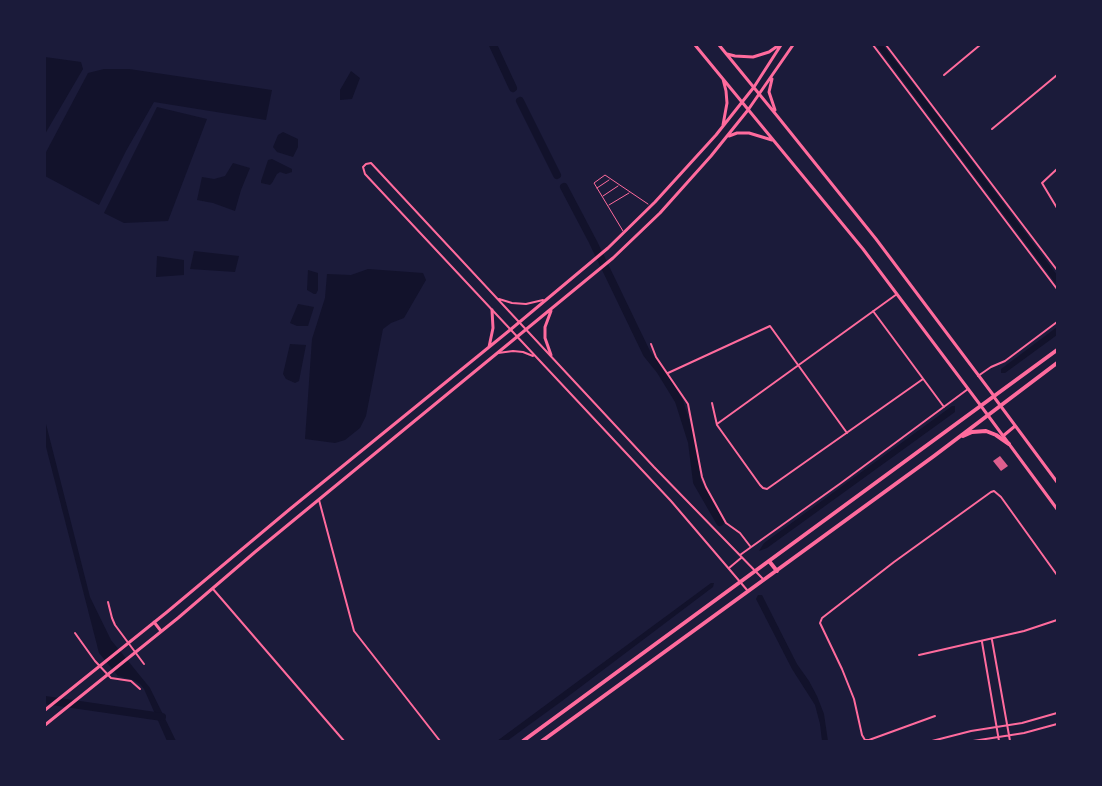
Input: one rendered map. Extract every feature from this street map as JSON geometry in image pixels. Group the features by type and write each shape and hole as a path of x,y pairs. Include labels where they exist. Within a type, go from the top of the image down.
{"highway":[{"path":"523,741 1057,350"},
{"path":"542,741 1057,363"},
{"path":"957,438 972,432 986,431 1009,444"},
{"path":"770,561 777,570"}],"street":[{"path":"695,45 863,249 1057,509"},
{"path":"719,45 876,239 1057,482"},
{"path":"726,53 753,57 769,52 780,45"},
{"path":"45,710 489,348 608,248 684,172 743,102 780,45"},
{"path":"45,725 613,258 680,191 727,136 760,94 793,45"},
{"path":"873,45 1057,289"},
{"path":"886,45 1057,270"},
{"path":"944,75 980,45"},
{"path":"773,75 769,92 778,117"},
{"path":"992,129 1057,75"},
{"path":"722,77 727,103 722,127"},
{"path":"727,136 737,133 749,134 764,136 774,141"},
{"path":"748,592 671,501 365,174 363,167 366,164 371,163 654,467 764,580"},
{"path":"1057,169 1042,183 1057,208"},
{"path":"717,425 897,294"},
{"path":"551,296 558,304"},
{"path":"498,298 512,303 526,304 546,300"},
{"path":"551,355 545,338 545,327 552,309"},
{"path":"489,348 493,328 492,310"},
{"path":"873,311 944,407"},
{"path":"978,376 991,367 1005,362 1057,322"},
{"path":"668,373 770,326 847,433"},
{"path":"651,344 656,357 689,408 702,477 706,487 726,523 740,533 750,547"},
{"path":"498,354 523,352 536,358"},
{"path":"712,403 717,425 760,485 767,489 923,379"},
{"path":"729,568 750,547 968,389"},
{"path":"1003,436 1015,426"},
{"path":"935,716 865,740 845,675 820,623 822,618 894,562 994,491 1012,512 1057,575"},
{"path":"319,500 354,631 440,741"},
{"path":"213,588 344,741"},
{"path":"108,602 112,618 144,664"},
{"path":"919,655 1024,632 1057,620"},
{"path":"154,622 162,631"},
{"path":"75,633 87,651 109,673 111,678 130,681 141,688"},
{"path":"992,639 1010,741"},
{"path":"982,642 999,741"},
{"path":"932,741 956,734 1022,723 1057,713"},
{"path":"973,741 1024,733 1057,724"}],"lane":[{"path":"624,232 594,183 605,176 651,206"},
{"path":"596,188 611,179"},
{"path":"602,197 620,185"},
{"path":"608,206 630,192"}],"shaded area":[{"path":"876,45 883,45 938,116 1057,275 1057,285"},
{"path":"45,57 81,62 83,69 45,134"},
{"path":"104,69 129,69 272,90 266,120 154,102 99,205 45,176 45,154 88,73"},
{"path":"351,71 360,78 352,99 340,100 340,90"},
{"path":"157,107 207,119 168,221 124,223 104,213"},
{"path":"283,132 298,139 298,147 293,157 277,152 273,147 278,135"},
{"path":"272,159 292,169 292,172 286,174 280,172 270,185 261,183 268,160"},
{"path":"233,163 250,168 235,211 197,200 202,177 214,179 225,176"},
{"path":"194,251 239,256 235,272 190,269"},
{"path":"157,256 184,260 184,275 156,277"},
{"path":"368,269 423,273 426,280 404,318 383,329 366,416 360,428 345,440 335,443 305,439 312,339 325,298 327,274 351,275"},
{"path":"308,270 318,273 316,294 307,290"},
{"path":"298,304 314,307 308,326 297,326 290,323"},
{"path":"1057,327 1057,335 1005,373 1001,373 1001,369"},
{"path":"290,344 306,345 299,381 295,383 286,379 283,374"},
{"path":"955,406 955,412 767,548 759,551 764,543"},
{"path":"45,420 90,597 111,640 150,688 176,741 167,741 140,684 118,676 99,653 45,443"},
{"path":"714,583 713,587 562,701 507,741 497,741"},
{"path":"758,595 762,595 797,664 817,696 824,714 828,741 822,741 815,705 792,669 756,599"}],"building":[{"path":"1000,456 1008,466 1001,471 993,461"}],"waterway":[{"path":"493,45 513,88"},
{"path":"520,101 557,175"},
{"path":"564,187 647,354 679,401 692,442 697,482 720,522"},
{"path":"45,700 162,717"}]}
